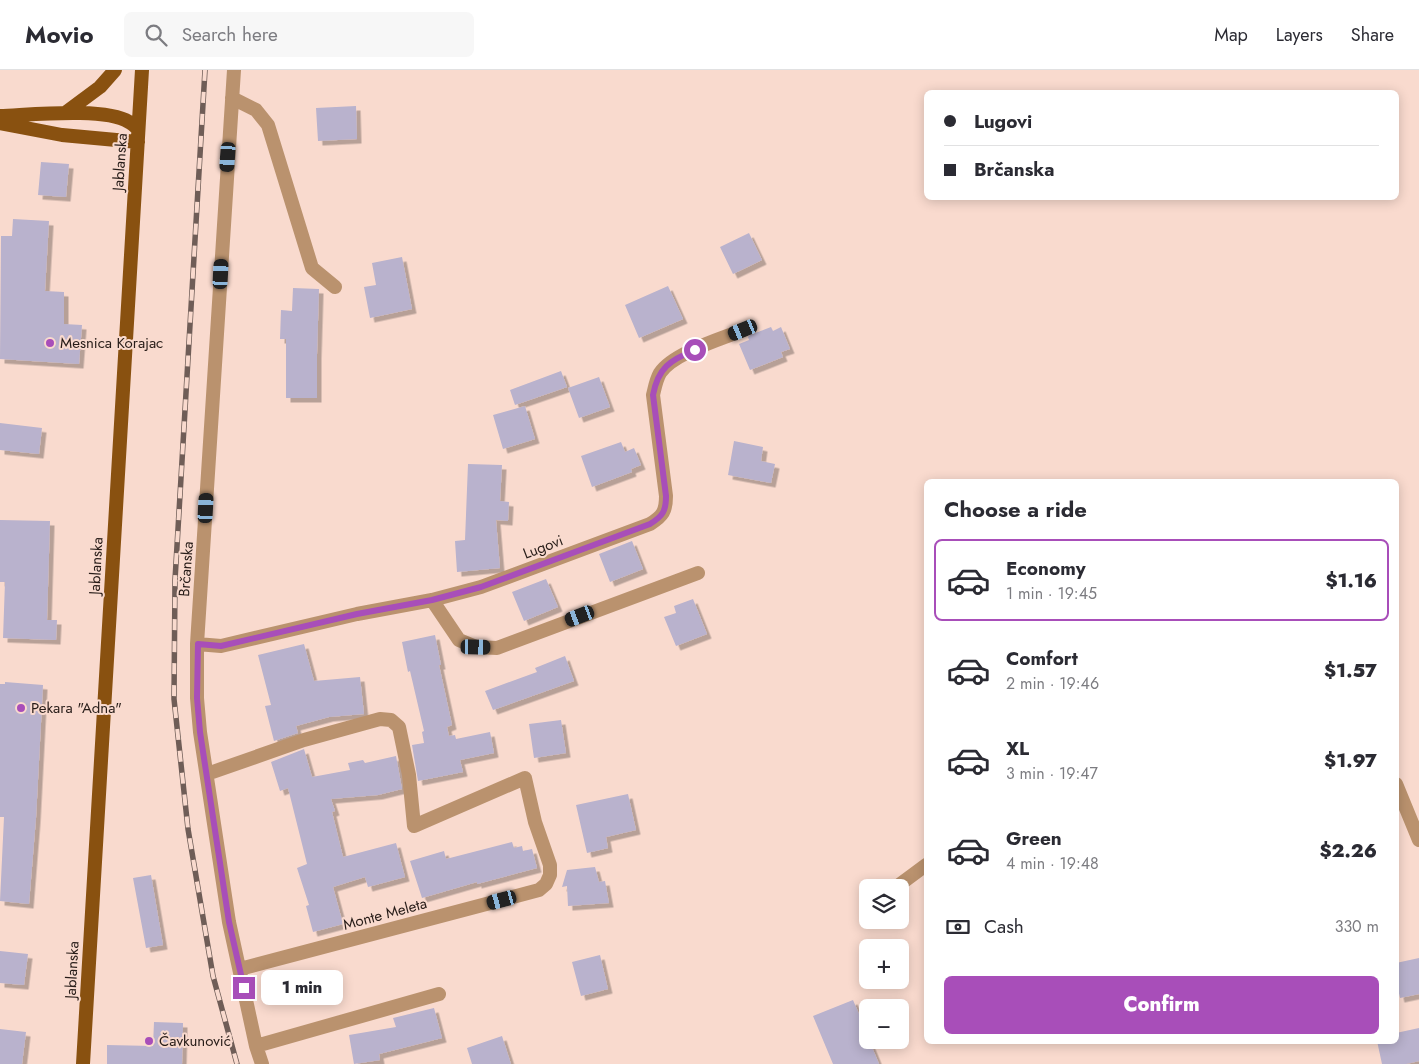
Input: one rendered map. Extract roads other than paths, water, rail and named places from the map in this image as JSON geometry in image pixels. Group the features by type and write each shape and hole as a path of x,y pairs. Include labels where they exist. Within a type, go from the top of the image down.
{"main road":[{"path":"65,113 100,87 115,70"},
{"name":"Jablanska","path":"83,1064 142,70"},
{"path":"0,116 65,113 109,116 129,122 138,136"},
{"path":"0,123 62,135 138,136"}],"street":[{"name":"Brčanska","path":"234,70 198,644 197,698 200,732 229,922 256,1046 262,1064"},
{"path":"232,98 256,110 268,125 312,268 335,287"},
{"name":"Lugovi","path":"198,644 221,646 357,614 432,600 481,587 650,524 660,518 666,508 653,395 655,383 661,372 679,356 743,330"},
{"path":"432,600 459,640 476,647 497,648 698,573"},
{"name":"Monte Meleta","path":"207,774 304,740 380,719 391,720 399,727 410,775 414,826 525,778 536,822 550,865 550,876 546,884 539,890 240,969"},
{"path":"1399,791 1419,840"},
{"path":"907,879 924,866"},
{"path":"256,1046 439,994"}],"railway":[{"path":"205,70 175,580 174,699 188,829 213,976 237,1064"}],"place":[{"name":"Mesnica Korajac","path":"50,343"},
{"name":"Pekara \"Adna\"","path":"21,708"},
{"name":"Čavkunović","path":"149,1041"}]}
